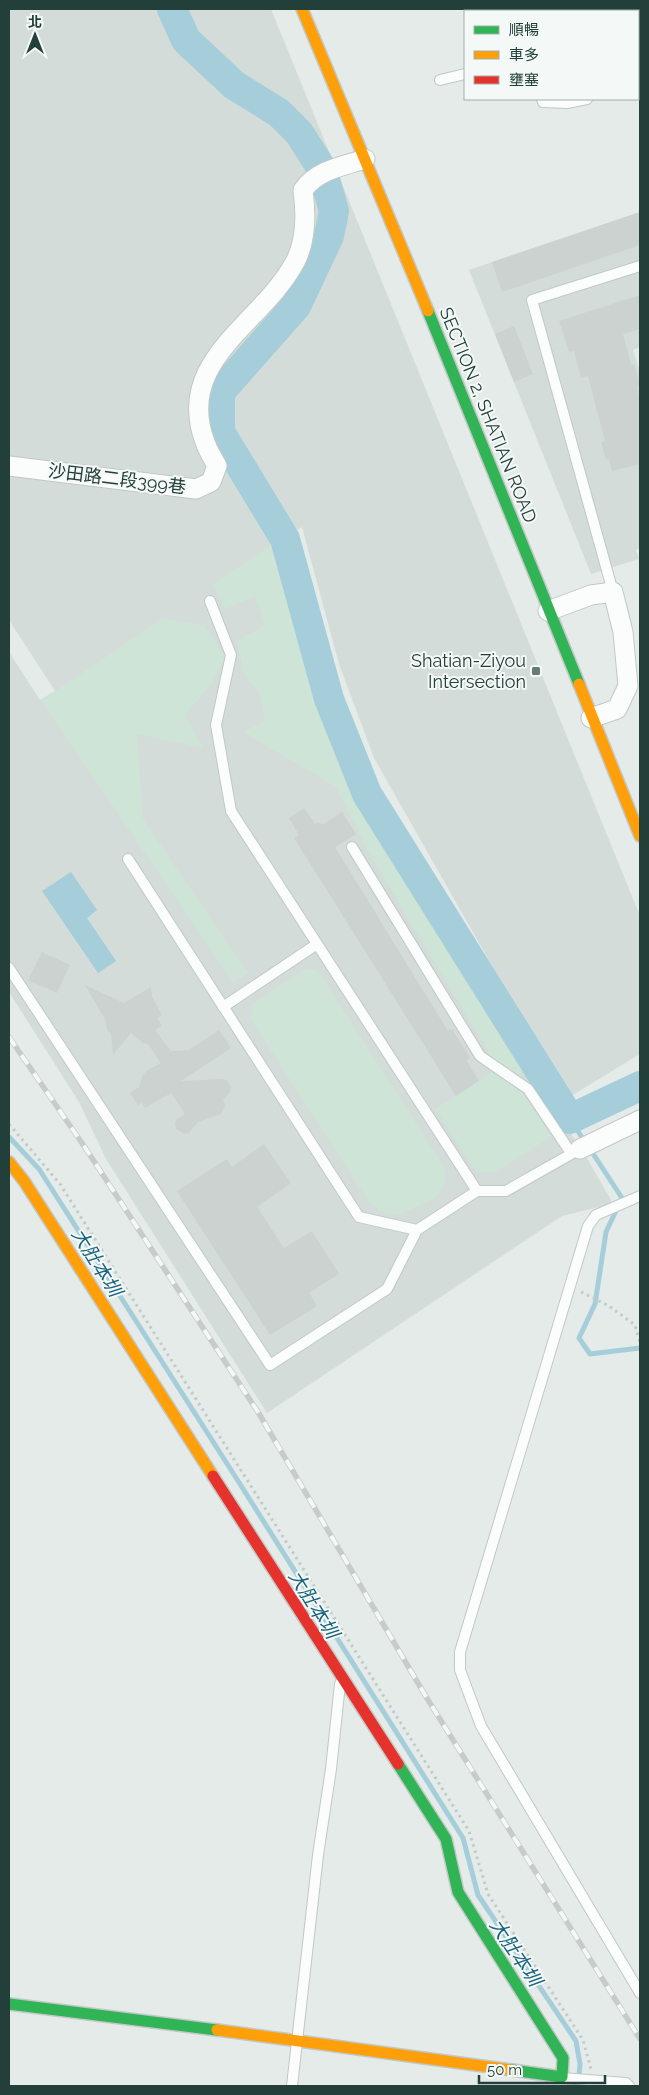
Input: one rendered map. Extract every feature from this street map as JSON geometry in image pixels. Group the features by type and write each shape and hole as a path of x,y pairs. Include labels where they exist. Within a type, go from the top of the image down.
{"street":[{"name":"SECTION 2, SHATIAN ROAD","path":"302,9 365,159 640,836"},
{"name":"沙田路二段399巷","path":"9,466 196,489 212,482 217,466 205,443 198,414 198,394 210,363 274,291 295,262 302,243 305,201 303,190 309,182 318,175 365,159"},
{"path":"548,611 592,595 614,592 623,632 628,686 616,709 592,718"},
{"path":"576,1151 640,1120"},
{"path":"9,1162 24,1181 446,1839 458,1892 563,2058 562,2082 296,2040 9,2004"}],"lane":[{"path":"440,80 464,74"},
{"path":"542,100 543,102 567,103 581,100"},
{"path":"614,592 532,300 640,266"},
{"path":"210,601 231,655 216,725 231,811 477,1192"},
{"path":"9,968 270,1366 387,1289 417,1230 477,1192 506,1191 576,1151 528,1089 480,1056 352,847"},
{"path":"128,859 359,1217 417,1230"},
{"path":"223,1007 317,944"},
{"path":"640,1196 596,1215 588,1226 460,1652 460,1670 482,1726 640,1993"},
{"path":"292,2086 318,1855 331,1769 340,1676"},
{"path":"562,2082 626,2083 629,2086"}],"path":[{"path":"569,1287 609,1306 635,1325 640,1343"}],"shaded area":[{"path":"9,9 271,9 640,916 640,1054 571,1096 550,1068 374,758 339,664 302,527 270,545 352,794 588,1160 611,1200 611,1204 562,1216 267,1413 106,1159 79,1102 9,992 9,652 40,700 55,691 9,620"},
{"path":"640,212 640,347 633,350 640,373 640,548 636,550 639,559 591,574 469,270"}],"green space":[{"path":"282,538 316,672 350,762 525,1041 521,1077 507,1068 551,1137 496,1172 477,1173 435,1109 503,1065 491,1056 369,853 336,787 243,732 265,721 259,692 244,675 237,641 265,625 255,596 225,609 213,584"},
{"path":"163,618 205,626 225,656 212,683 185,715 203,748 137,734 143,819 248,973 233,982 41,701"},
{"path":"307,968 318,971 445,1168 445,1184 434,1199 399,1215 387,1214 371,1205 250,1018 252,1004"}],"water":[{"path":"71,872 97,910 87,918 116,961 98,973 42,891"}],"building":[{"path":"640,212 640,245 502,292 492,262"},
{"path":"640,295 640,329 623,334 631,365 634,364 640,385 637,386 640,401 640,464 612,471 609,459 606,460 601,442 605,441 588,376 581,378 574,351 569,352 559,321"},
{"path":"514,326 533,374 514,382 495,334"},
{"path":"304,808 315,824 319,822 322,825 342,812 356,834 335,847 448,1031 452,1029 470,1058 466,1060 479,1081 456,1096 294,838 299,835 289,818"},
{"path":"42,952 70,965 57,993 28,980"},
{"path":"85,985 124,1003 151,987 152,997 162,1015 157,1018 162,1026 155,1030 171,1051 189,1050 219,1030 231,1048 181,1081 224,1079 228,1082 231,1087 230,1092 223,1100 225,1105 221,1114 198,1122 189,1133 184,1134 176,1129 175,1124 177,1119 185,1114 171,1093 145,1108 142,1103 138,1105 130,1093 139,1087 146,1071 161,1063 148,1044 143,1043 131,1033 113,1055 111,1034 107,1030 106,1021"},
{"path":"264,1144 291,1183 257,1207 284,1248 312,1231 339,1274 309,1293 317,1306 270,1335 177,1191 227,1159 232,1167"}],"waterway":[{"path":"172,9 186,40 234,85 279,113 299,133 322,169 334,211 329,236 296,306 220,392 220,432 285,539 329,699 367,794 570,1119 640,1086"},
{"path":"570,1119 585,1142"},
{"name":"大肚本圳","path":"9,1137 39,1169 463,1838 478,1895 576,2041 580,2064 578,2086"},
{"path":"590,1149 622,1198 606,1232 595,1304 579,1338 590,1354 640,1348"}],"railway":[{"path":"9,1037 84,1146 258,1412 428,1700 640,2039"}],"traffic: fast":[{"path":"428,311 579,684"},
{"path":"398,1764 446,1839 458,1892 563,2058 562,2077 512,2070"},
{"path":"9,2004 217,2030"}],"traffic: slow":[{"path":"302,9 428,311"},
{"path":"579,684 640,836"},
{"path":"9,1162 24,1181 213,1476"},
{"path":"217,2030 512,2070"}],"traffic: jam":[{"path":"213,1476 398,1764"}],"place":[{"name":"Shatian-Ziyou Intersection","path":"536,671"}]}
